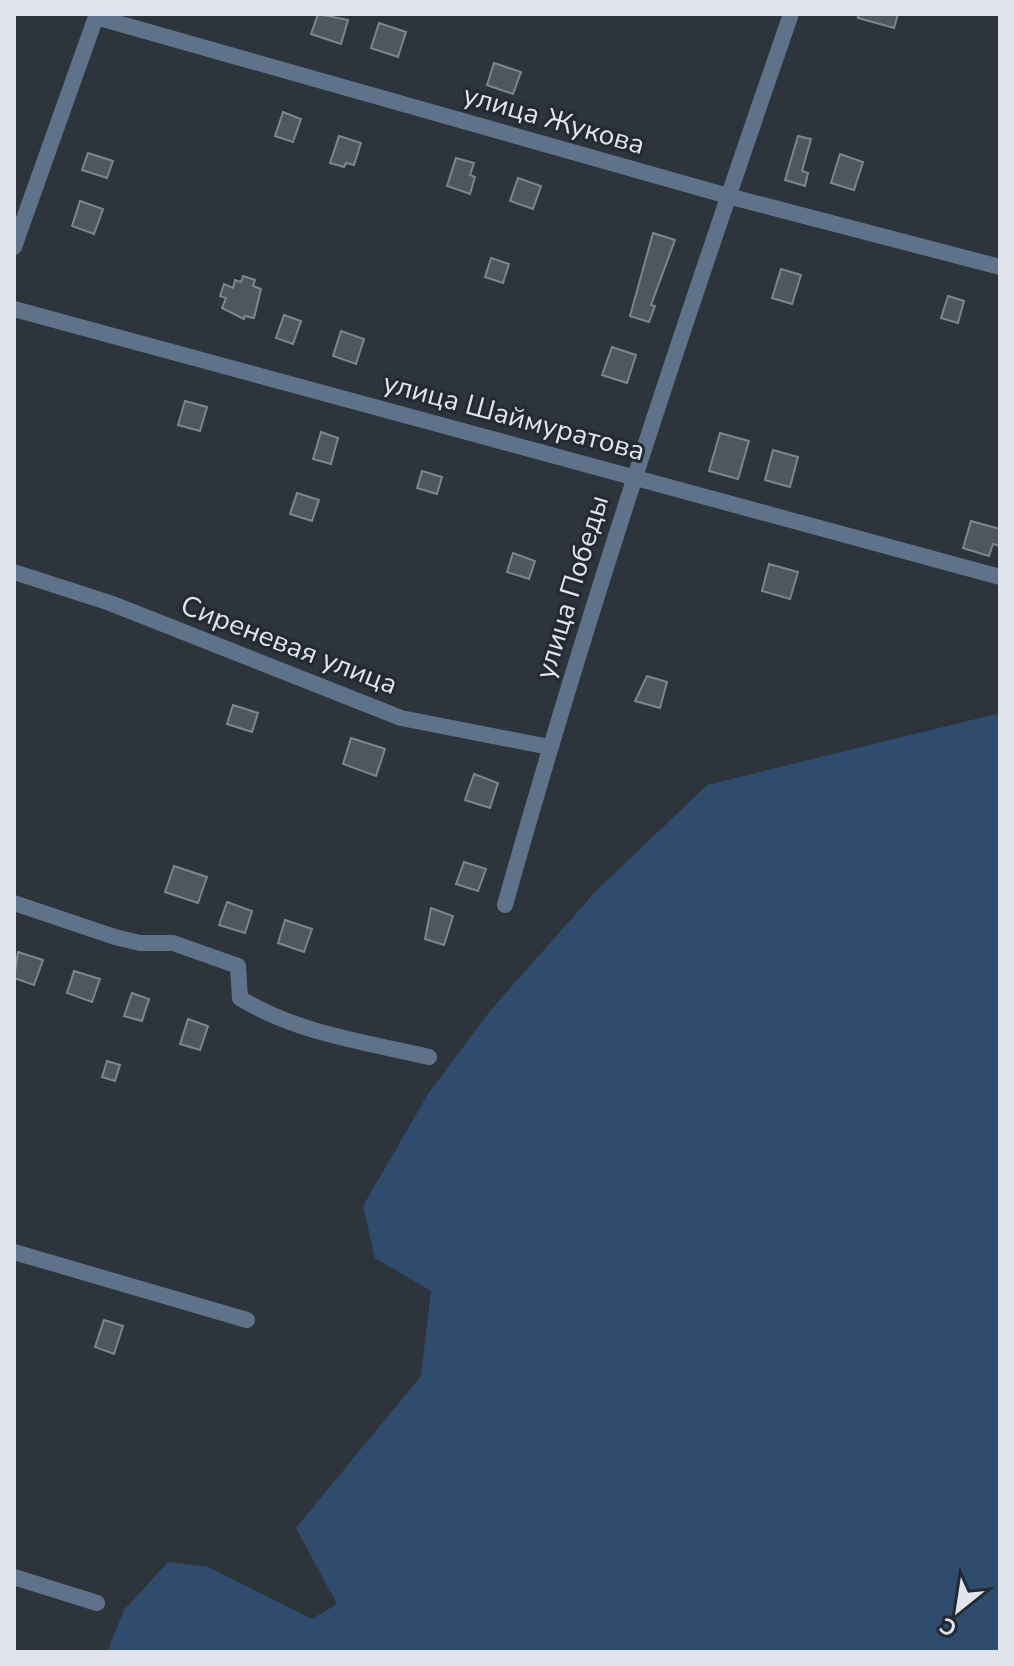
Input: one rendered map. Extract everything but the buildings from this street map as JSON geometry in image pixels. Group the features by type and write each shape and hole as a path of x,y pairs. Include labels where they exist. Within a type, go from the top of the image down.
{"street":[{"name":"улица Победы","path":"505,905 549,747 634,476 791,14"},
{"name":"улица Жукова","path":"96,15 728,196 1000,267"},
{"path":"14,247 96,15"},
{"name":"улица Шаймуратова","path":"14,309 1000,577"},
{"name":"Сиреневая улица","path":"14,572 110,603 401,718 549,747"},
{"path":"14,903 115,937 140,943 173,943 238,966 240,998 260,1011 292,1024 429,1057"},
{"path":"14,1252 247,1320"},
{"path":"14,1577 97,1603"}],"shaded area":[{"path":"1000,713 1000,1652 108,1650 124,1610 168,1562 208,1567 312,1619 337,1604 296,1528 421,1376 431,1291 375,1258 363,1206 428,1094 490,1011 596,891 707,785"}]}
